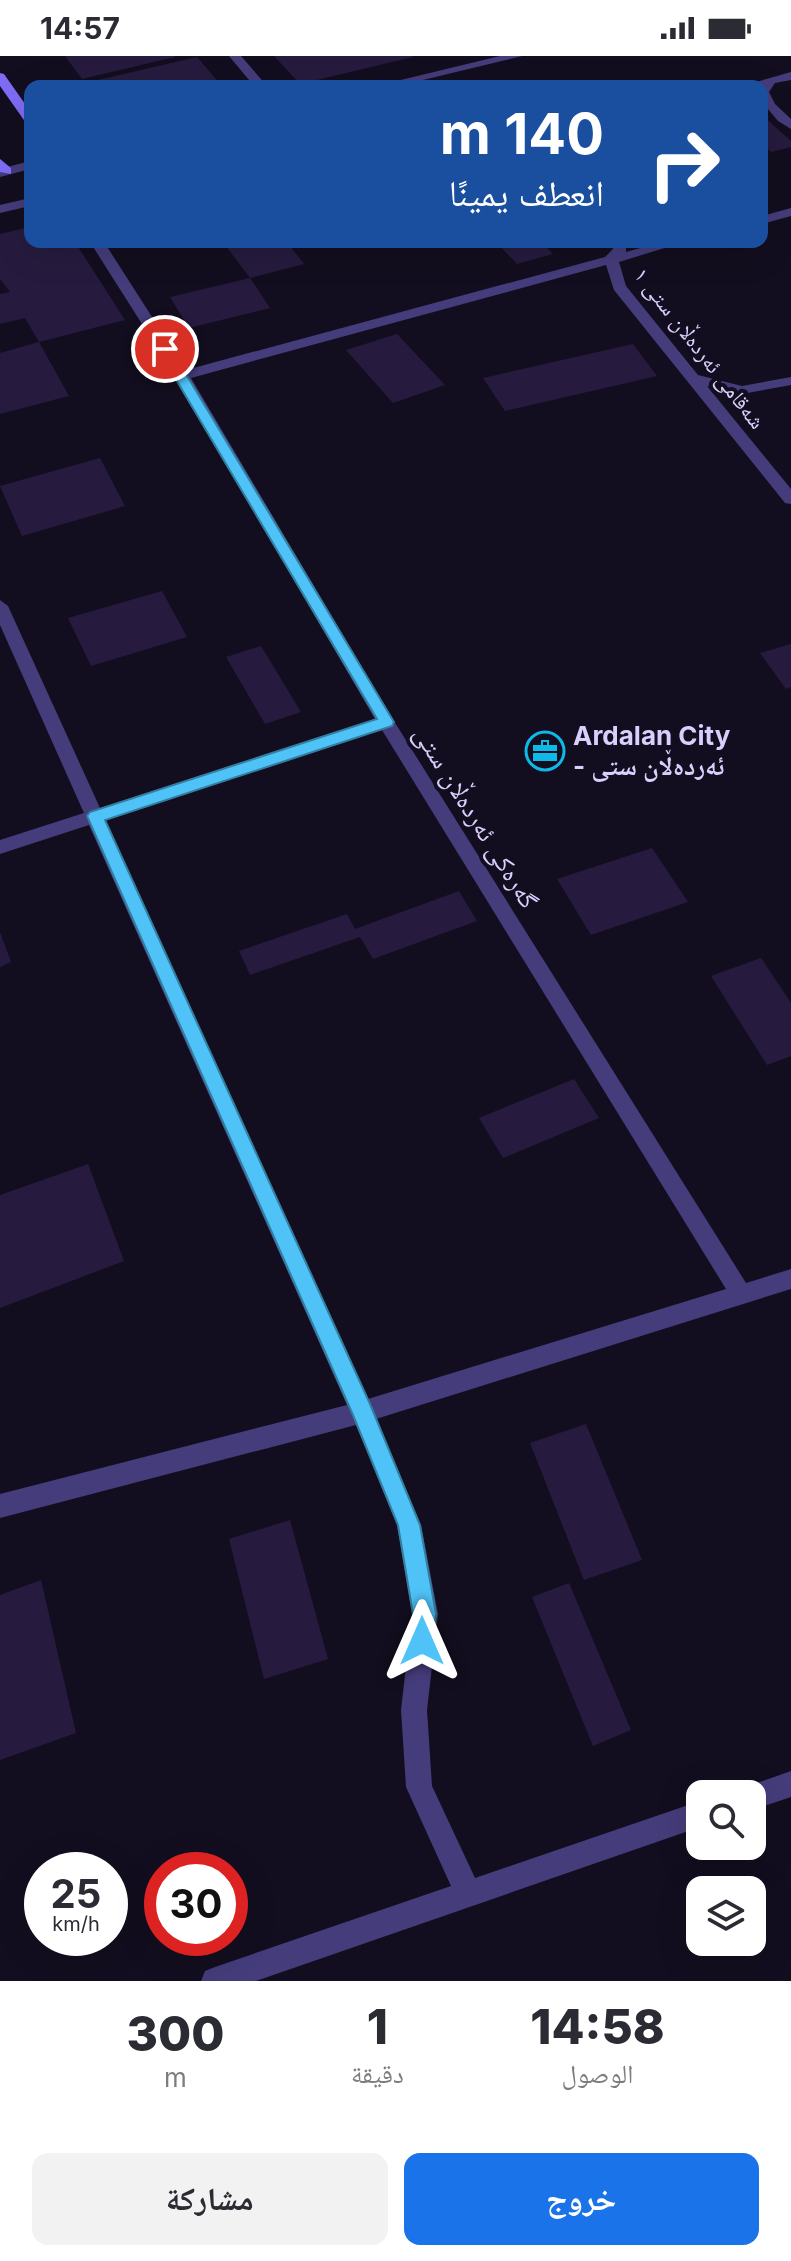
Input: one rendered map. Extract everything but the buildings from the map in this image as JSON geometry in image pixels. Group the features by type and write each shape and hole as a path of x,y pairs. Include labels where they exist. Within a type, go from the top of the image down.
{"street":[{"path":"235,56 256,80"},
{"path":"404,80 477,60 516,56"},
{"path":"768,81 791,76"},
{"path":"0,77 24,111"},
{"path":"768,84 771,80"},
{"path":"768,102 791,125"},
{"path":"2,169 24,166"},
{"path":"0,209 24,203"},
{"path":"768,218 791,212"},
{"name":"گەرەکی ئەردەڵان ستی","path":"101,248 182,376 386,722 741,1294"},
{"path":"611,259 620,248"},
{"path":"182,376 654,248"},
{"name":"شەقامی ئەردەڵان ستی ١","path":"611,259 619,287 791,499"},
{"path":"693,378 742,390 791,381"},
{"path":"0,606 362,1412 409,1525 425,1614 414,1710 419,1787 468,1892"},
{"path":"0,847 386,722"},
{"path":"0,1506 362,1412 791,1279"},
{"path":"766,1792 791,1784"},
{"path":"215,1981 686,1819"}],"place":[{"name":"Ardalan City - ئەردەڵان ستی","path":"545,751"}],"route":[{"path":"165,349 386,722 96,816 362,1412 409,1525 425,1614 422,1641"}]}
